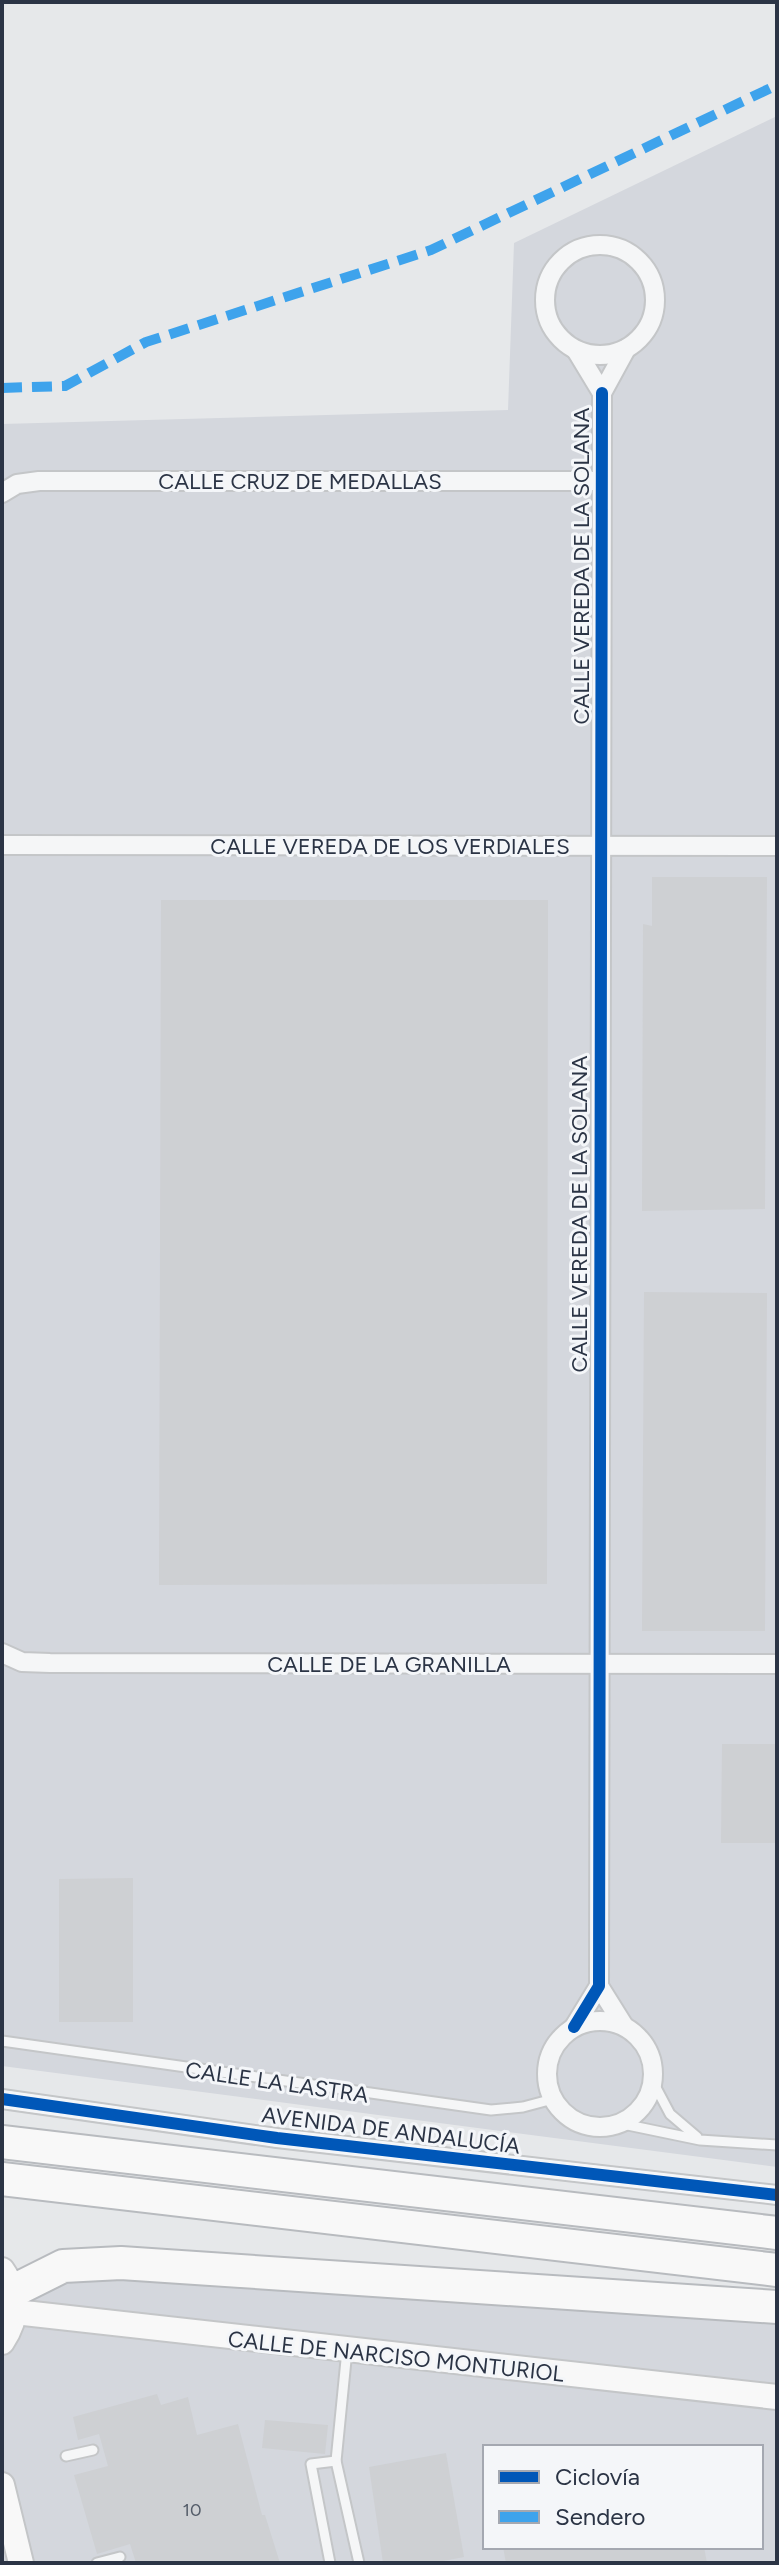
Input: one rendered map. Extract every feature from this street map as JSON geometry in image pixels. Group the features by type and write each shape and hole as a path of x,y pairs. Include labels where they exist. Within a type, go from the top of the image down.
{"highway":[{"path":"2,2142 777,2233"},
{"path":"2,2179 777,2270"},
{"path":"10,2291 63,2266 121,2263 777,2307"}],"street":[{"path":"599,245 617,248 633,256 646,269 653,286 655,304 651,322 641,337 626,349 610,355 576,350 561,340 551,325 546,307 547,289 565,258 581,249 599,245"},
{"name":"CALLE VEREDA DE LA SOLANA","path":"599,1986 600,481 602,393 626,349"},
{"name":"CALLE VEREDA DE LA SOLANA","path":"576,350 602,393"},
{"name":"CALLE CRUZ DE MEDALLAS","path":"2,493 17,484 39,481 600,481"},
{"name":"CALLE VEREDA DE LOS VERDIALES","path":"2,845 777,846"},
{"name":"CALLE DE LA GRANILLA","path":"2,1653 22,1662 50,1663 777,1664"},
{"path":"599,1986 624,2026 646,2049 652,2080 641,2106 618,2123 588,2126 574,2120 553,2099 547,2083 549,2059 561,2038 574,2027 599,1986"},
{"path":"574,2027 599,2021 624,2026"},
{"name":"AVENIDA DE ANDALUCÍA","path":"2,2099 277,2138 777,2195"},
{"path":"2,2342 10,2291"},
{"name":"CALLE DE NARCISO MONTURIOL","path":"10,2291 347,2350 777,2397"},
{"path":"2,2485 6,2520 21,2563"}],"lane":[{"name":"CALLE LA LASTRA","path":"2,2041 491,2110 523,2107 553,2099"},
{"path":"652,2080 670,2114 700,2140"},
{"path":"618,2123 700,2140 777,2145"},
{"path":"347,2350 336,2461 359,2563"},
{"path":"66,2456 93,2450"},
{"path":"330,2563 311,2464 336,2461"},
{"path":"97,2563 120,2557"}],"shaded area":[{"path":"777,116 777,2167 2,2066 2,424 508,410 514,243"},
{"path":"48,2270 777,2307 777,2563 2,2563 2,2276"}],"building":[{"path":"652,877 767,877 765,1209 642,1211 643,924 652,926"},
{"path":"161,900 548,900 547,1584 159,1585"},
{"path":"644,1292 767,1293 765,1631 642,1631"},
{"path":"722,1744 777,1744 777,1843 721,1843"},
{"path":"133,1878 133,2022 59,2022 59,1879"},
{"path":"157,2394 161,2405 188,2397 197,2435 238,2424 262,2515 265,2515 280,2563 136,2563 130,2544 97,2554 74,2475 108,2466 99,2434 78,2440 73,2417"},
{"path":"265,2420 328,2425 325,2454 262,2448"},
{"path":"446,2453 464,2557 433,2563 383,2563 369,2467"},
{"path":"503,2549 704,2549 707,2563 506,2563"}],"marked path":[{"path":"2,388 65,386 146,342 431,250 777,85"}],"cycle path":[{"path":"574,2027 599,1986 602,393"},
{"path":"2,2099 277,2138 777,2195"}]}
